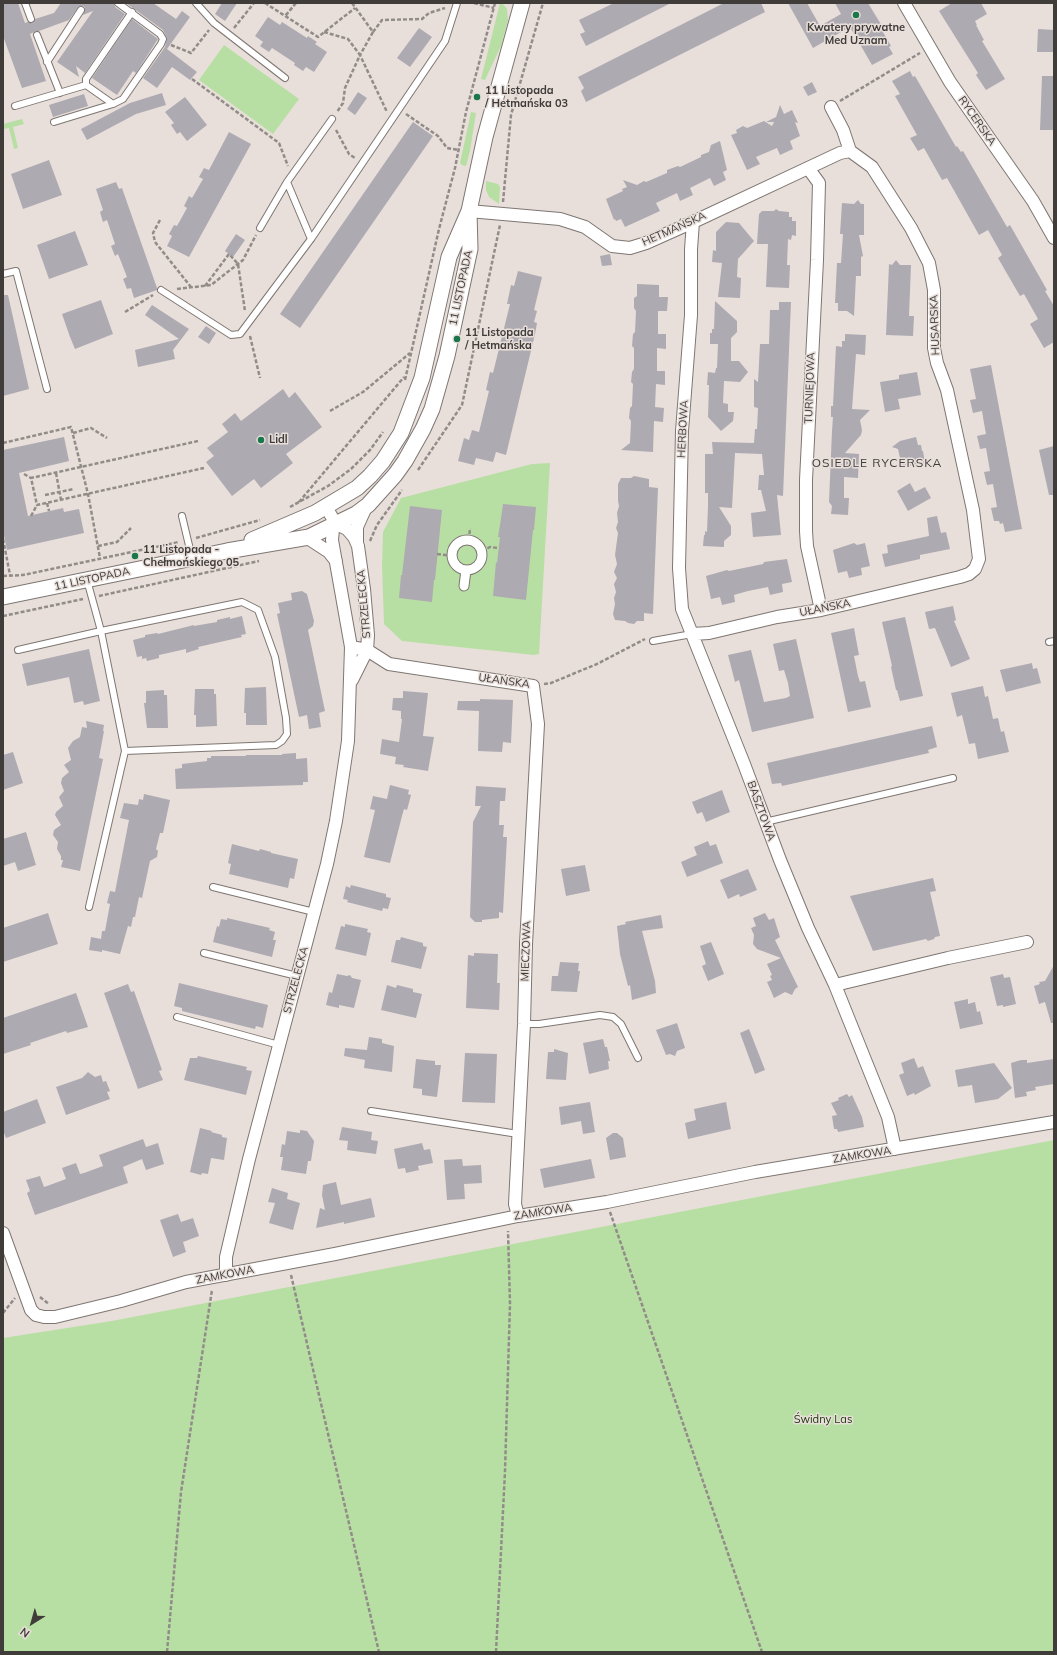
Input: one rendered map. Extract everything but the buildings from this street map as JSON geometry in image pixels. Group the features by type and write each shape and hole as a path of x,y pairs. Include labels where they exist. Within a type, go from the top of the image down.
{"street":[{"name":"11 LISTOPADA","path":"228,550 298,521 326,507 357,488 382,462 401,433 422,378 450,257 469,211 485,137 522,3"},
{"name":"RYCERSKA","path":"904,3 928,47 950,82 1033,202 1054,238"},
{"path":"831,107 843,130 850,151"},
{"name":"HETMAŃSKA","path":"469,211 560,219 585,227 612,246 630,248 646,243 693,222 840,153 850,151"},
{"name":"HUSARSKA","path":"850,151 872,167 911,228 929,263 934,290 934,348 937,363 947,390 973,510 980,559 974,569"},
{"name":"TURNIEJOWA","path":"808,168 819,183 817,260 806,480 806,532 807,546 821,610"},
{"name":"11 LISTOPADA","path":"3,597 228,550 306,537 356,514 368,505 395,475 405,461 423,429 432,409 445,363 470,249 469,211"},
{"name":"HERBOWA","path":"692,634 682,609 679,568 682,431 691,315 691,249 693,222"},
{"name":"STRZELECKA","path":"350,682 367,650 368,634 357,527 368,505"},
{"name":"STRZELECKA","path":"326,507 336,524 351,532 358,546"},
{"name":"STRZELECKA","path":"226,1275 228,1249 249,1159 314,912 336,821 348,741 351,647 332,540 333,529 336,524"},
{"path":"306,537 328,552 337,562"},
{"path":"469,540 476,543 482,551 482,561 472,570 466,570 457,566 452,556 456,545 469,540"},
{"name":"UŁAŃSKA","path":"692,634 709,633 777,617 821,610 960,577 969,574 974,569"},
{"path":"464,586 466,570"},
{"name":"BASZTOWA","path":"692,634 808,928 835,985 888,1117 895,1149"},
{"name":"UŁAŃSKA","path":"351,647 367,650 389,664 533,686"},
{"name":"MIECZOWA","path":"513,1217 515,1204 524,1024 526,944 538,724 533,686"},
{"path":"835,985 948,958 1027,942"},
{"name":"ZAMKOWA","path":"3,1233 29,1306 36,1315 55,1317 121,1301 186,1282 213,1278 513,1217 607,1202 755,1172 1054,1122"}],"lane":[{"path":"26,3 31,19"},
{"path":"54,122 113,104 122,99 162,42 163,39 160,34 118,3"},
{"path":"196,3 214,23 284,78"},
{"path":"161,290 231,335 240,334 311,239 445,41 457,4"},
{"path":"47,62 81,10"},
{"path":"86,85 86,79 132,12"},
{"path":"37,35 60,92"},
{"path":"15,106 86,85"},
{"path":"86,85 113,104"},
{"path":"260,228 287,182 331,120"},
{"path":"287,182 311,239"},
{"path":"3,274 16,271 47,389"},
{"path":"182,516 192,558"},
{"path":"87,580 101,631 125,751 89,907"},
{"path":"18,650 242,602 258,610 275,657 286,718 287,734 282,741 276,745 125,751"},
{"name":"UŁAŃSKA","path":"652,639 692,634"},
{"path":"766,822 953,778"},
{"path":"213,887 314,912"},
{"path":"204,953 297,976"},
{"path":"524,1024 539,1024 600,1015 613,1017 621,1024 638,1058"},
{"path":"178,1017 279,1045"},
{"path":"371,1111 518,1134"}],"path":[{"path":"228,34 254,3"},
{"path":"264,3 318,37 355,8"},
{"path":"285,16 296,3"},
{"path":"352,3 373,32"},
{"path":"474,3 494,8"},
{"path":"404,383 466,112 495,3"},
{"path":"414,475 462,405 501,214 511,115 543,3"},
{"path":"349,154 331,120 343,103 345,88 360,55 373,32 382,20 422,19 429,13 457,4"},
{"path":"162,42 190,54 214,23"},
{"path":"324,32 348,39 360,55 391,121"},
{"path":"831,107 928,47"},
{"path":"192,79 279,143 292,175"},
{"path":"399,109 438,136 447,148 458,150"},
{"path":"160,220 153,233 155,242 191,287"},
{"path":"161,290 211,285 243,260 260,228"},
{"path":"205,286 229,254 238,264"},
{"path":"126,312 150,297"},
{"path":"330,411 363,392 411,353"},
{"path":"298,503 406,375"},
{"path":"287,508 328,486 351,469 370,450 386,427"},
{"path":"3,443 71,428 88,494 100,558"},
{"path":"73,432 91,428 107,438"},
{"path":"24,474 31,478 198,441"},
{"path":"37,505 204,468"},
{"path":"56,473 61,500"},
{"path":"31,478 37,505 32,516"},
{"path":"358,546 369,544 377,525 404,488"},
{"path":"45,495 74,489"},
{"path":"47,503 49,511"},
{"path":"3,576 10,574 23,574 188,540 231,529 263,518"},
{"path":"98,546 117,542 131,528"},
{"path":"469,540 470,528"},
{"path":"3,539 10,574"},
{"path":"482,551 490,547 498,548"},
{"path":"437,554 452,556"},
{"path":"3,616 264,560"},
{"name":"UŁAŃSKA","path":"533,686 551,683 652,639"},
{"path":"607,1202 762,1652"},
{"path":"496,1652 505,1479 513,1217"},
{"path":"288,1262 379,1652"},
{"path":"167,1652 181,1492 213,1278"},
{"path":"38,1295 50,1305"},
{"path":"3,1313 10,1302 17,1296"}],"green space":[{"path":"500,3 502,3 507,9 508,20 501,46 485,80 481,79"},
{"path":"224,45 299,99 273,134 199,80"},
{"path":"471,112 476,113 466,166 460,163"},
{"path":"22,119 24,124 13,127 18,148 14,149 9,128 3,129 3,124"},
{"path":"486,181 498,184 500,187 499,204 489,197 486,190"},
{"path":"550,463 539,654 534,655 402,641 384,624 382,566 383,532 401,498 532,464"},
{"name":"Świdny Las","path":"1054,1140 1054,1652 3,1652 3,1338 112,1321"}],"place":[{"name":"Kwatery prywatne Med Uznam","path":"856,15"},
{"name":"11 Listopada / Hetmańska 03","path":"477,97"},
{"name":"11 Listopada / Hetmańska","path":"457,339"},
{"name":"Lidl","path":"261,440"},
{"name":"11 Listopada - Chełmońskiego 05","path":"135,556"}],"district":[{"name":"OSIEDLE RYCERSKA","path":"877,463"}]}
